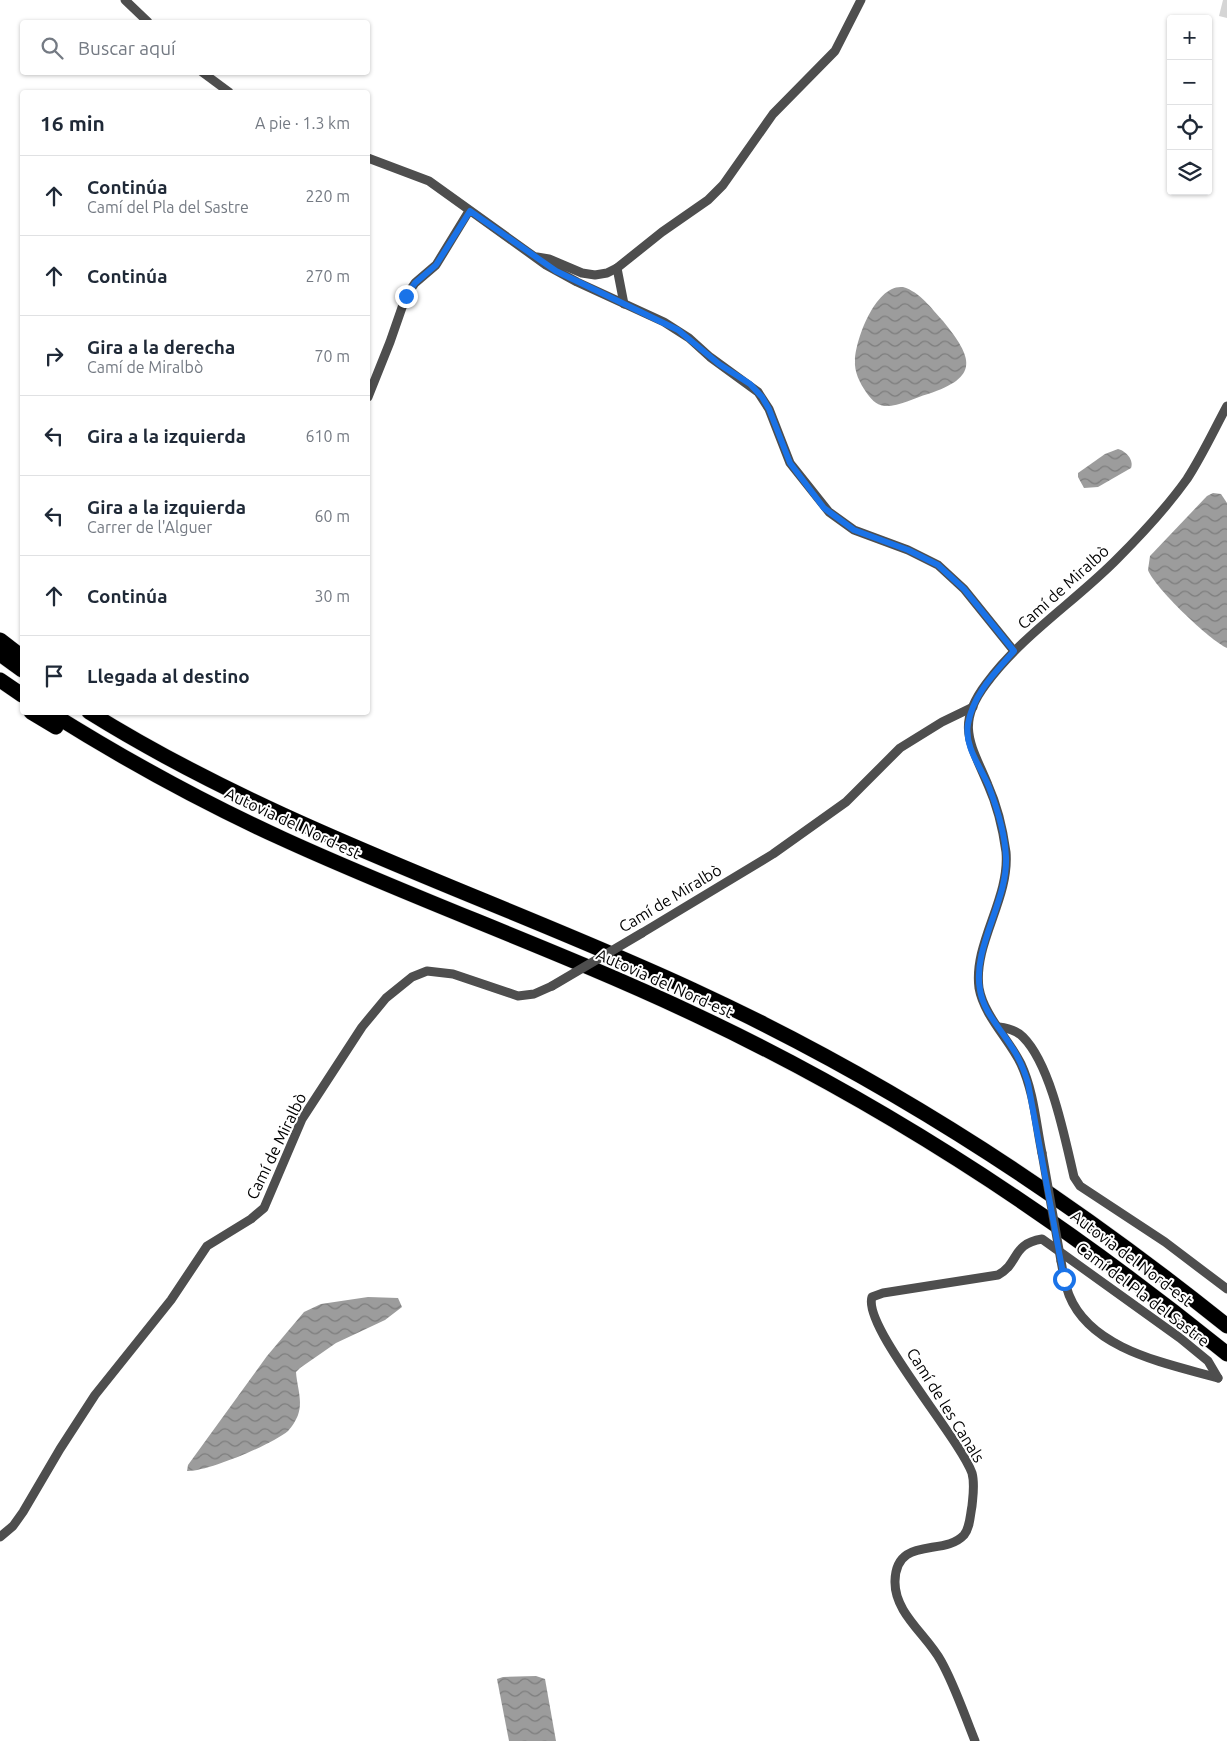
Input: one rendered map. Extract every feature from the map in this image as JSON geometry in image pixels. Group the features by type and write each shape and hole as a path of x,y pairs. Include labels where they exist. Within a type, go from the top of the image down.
{"highway":[{"path":"0,640 20,655"},
{"path":"0,654 20,669"},
{"path":"0,680 20,695"},
{"path":"0,693 20,706"},
{"path":"36,715 100,754 245,828 380,888 410,894"},
{"name":"Autovia del Nord-est","path":"54,715 125,758 221,810 302,848 679,1007 790,1062 861,1100 968,1164 1042,1214 1133,1280 1227,1354"},
{"name":"Autovia del Nord-est","path":"94,715 235,791 355,848 692,989 764,1023 846,1067 935,1118 1018,1171 1118,1241 1227,1326"},
{"path":"108,715 151,742 158,751"}],"street":[{"path":"125,0 146,20"},
{"path":"534,257 549,259 568,269 589,275 607,273 718,190 773,114 834,51 861,0"},
{"path":"206,75 226,90"},
{"path":"370,159 429,181 450,194 470,211 534,257 571,279 678,330 719,364 753,387 769,409 790,463 824,508 854,530 908,550 938,565 964,589 1014,651"},
{"path":"370,392 406,296 415,283 433,269 470,211"},
{"path":"616,268 624,304"},
{"name":"Camí de Miralbò","path":"0,1537 23,1512 90,1401 171,1300 207,1246 251,1219 264,1208 302,1119 357,1034 386,998 412,977 427,971 448,973 518,996 534,994 552,986 642,933 780,849 846,802 907,743 942,722 974,707 985,684 1014,651 1118,558 1167,504 1188,478 1227,406"},
{"name":"Camí del Pla del Sastre","path":"875,1294 998,1275 1006,1268 1023,1245 1042,1239 1180,1338 1208,1361 1218,1378 1123,1348 1098,1333 1082,1316 1072,1301 1061,1261 1042,1153 1024,1072 983,1001 979,980 984,948 1003,885 1006,852 992,796 969,741 968,723 974,707"},
{"path":"999,1027 1011,1029 1022,1036 1037,1059 1059,1117 1074,1178 1080,1186 1165,1242 1227,1289"},
{"name":"Camí de les Canals","path":"875,1294 871,1303 884,1334 911,1381 961,1453 973,1476 974,1492 970,1520 964,1535 953,1542 907,1554 897,1568 895,1585 898,1599 904,1610 930,1644 943,1665 975,1741"}],"shaded area":[{"path":"1223,0 1227,0 1227,18 1219,16"}],"water":[{"path":"903,287 920,297 943,321 961,346 966,365 964,373 945,388 900,404 884,406 871,399 856,373 856,350 869,314 876,303 893,288"},
{"path":"1118,449 1129,456 1131,468 1098,487 1084,488 1078,473 1105,454"},
{"path":"1213,493 1221,494 1227,503 1227,648 1208,635 1183,613 1160,588 1148,570 1150,556 1207,496"},
{"path":"368,1297 398,1298 402,1307 385,1320 336,1343 296,1372 300,1399 299,1409 296,1419 288,1431 269,1443 224,1462 187,1471 188,1465 267,1356 304,1312 321,1304"},
{"path":"536,1676 545,1679 556,1741 509,1741 497,1679 503,1677"}],"route":[{"path":"406,296 411,287 436,265 470,211 556,271 678,330 719,364 750,384 758,392 769,409 790,463 813,495 829,512 854,530 908,550 938,565 964,589 1001,638 1014,651 985,684 968,723 970,747 985,776 992,796 1005,846 1006,858 1006,869 1000,899 981,960 979,985 981,995 990,1015 1016,1054 1028,1083 1064,1279"}]}
